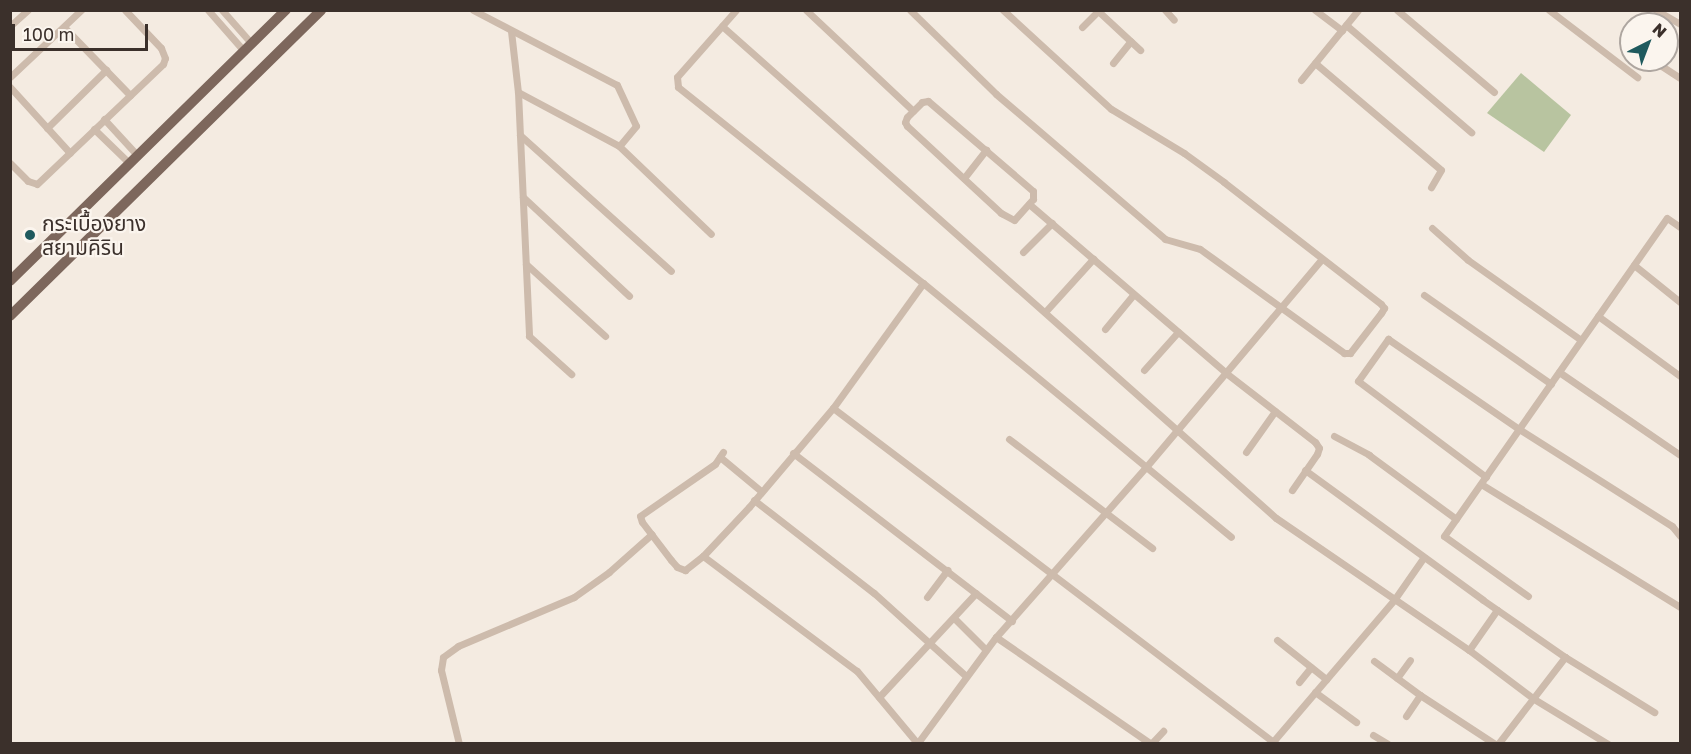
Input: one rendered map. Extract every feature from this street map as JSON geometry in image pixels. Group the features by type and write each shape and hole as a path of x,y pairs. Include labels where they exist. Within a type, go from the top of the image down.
{"main road":[{"path":"10,280 286,10"},
{"path":"10,316 321,10"}],"street":[{"path":"10,26 28,10"},
{"path":"10,77 81,10"},
{"path":"10,163 28,181 37,184 163,64 165,58 161,48 125,10"},
{"path":"208,10 248,47"},
{"path":"222,10 248,47"},
{"path":"473,10 617,85 636,126 619,146"},
{"path":"736,10 677,77 678,87 923,283 1231,537"},
{"path":"806,10 913,111"},
{"path":"910,10 996,94 1165,239 1200,249 1282,306 1344,353 1350,353 1384,308 1200,165 1112,109 1003,10"},
{"path":"1165,10 1174,20"},
{"path":"1315,10 1344,28 1471,132"},
{"path":"1301,80 1358,10"},
{"path":"1397,10 1494,92"},
{"path":"1549,10 1636,77"},
{"path":"1656,10 1680,24"},
{"path":"1082,27 1098,11 1140,50"},
{"path":"722,26 1276,518 1469,650 1534,699 1608,744"},
{"path":"64,27 130,95"},
{"path":"511,31 518,92 529,336 571,374"},
{"path":"1113,63 1131,41"},
{"path":"1315,63 1441,170 1431,187"},
{"path":"47,128 106,70"},
{"path":"10,87 70,153"},
{"path":"518,92 619,146 711,234"},
{"path":"928,101 1033,191 1033,199 1014,220 1010,219 907,126 906,119 913,111 922,102 928,101"},
{"path":"104,119 138,156"},
{"path":"94,129 130,164"},
{"path":"520,135 671,271"},
{"path":"964,178 986,150"},
{"path":"10,176 16,170"},
{"path":"523,197 629,296"},
{"path":"1029,204 1226,373 1309,436 1319,448 1292,490"},
{"path":"1528,596 1444,536 1667,218 1680,227"},
{"path":"1023,252 1052,223"},
{"path":"1432,228 1468,260 1581,340"},
{"path":"1045,312 1093,259"},
{"path":"703,556 847,663 917,743 996,637 1146,467 1322,259"},
{"path":"526,264 605,336"},
{"path":"1634,265 1680,302"},
{"path":"761,491 721,454 699,476 640,516 677,567 685,570 690,568 754,500 833,408 923,283"},
{"path":"1105,329 1134,294"},
{"path":"1424,296 1551,384"},
{"path":"1598,316 1680,376"},
{"path":"1144,370 1178,332"},
{"path":"1680,536 1672,526 1519,429 1388,339 1359,381 1483,480 1680,607"},
{"path":"1559,372 1680,455"},
{"path":"833,408 1273,743 1394,600 1424,557"},
{"path":"1246,452 1275,411"},
{"path":"1334,436 1369,455 1456,519"},
{"path":"1009,439 1152,548"},
{"path":"794,453 1012,621"},
{"path":"1305,470 1497,610 1565,657 1654,712"},
{"path":"754,500 874,593 966,676"},
{"path":"459,744 441,670 443,657 458,646 574,597 609,572 652,534"},
{"path":"927,597 947,570"},
{"path":"879,697 976,593"},
{"path":"1469,650 1497,610"},
{"path":"954,618 986,650"},
{"path":"996,637 1151,744 1163,731"},
{"path":"1277,640 1326,680"},
{"path":"1374,661 1420,696 1496,744 1534,699 1565,657"},
{"path":"1397,678 1410,660"},
{"path":"1299,682 1311,668"},
{"path":"1315,692 1356,722"},
{"path":"1406,716 1420,696"},
{"path":"1373,735 1388,744"}],"green space":[{"path":"1521,73 1571,115 1544,152 1487,113"}],"place":[{"name":"กระเบื้องยาง สยามคิริน","path":"30,235"}]}
